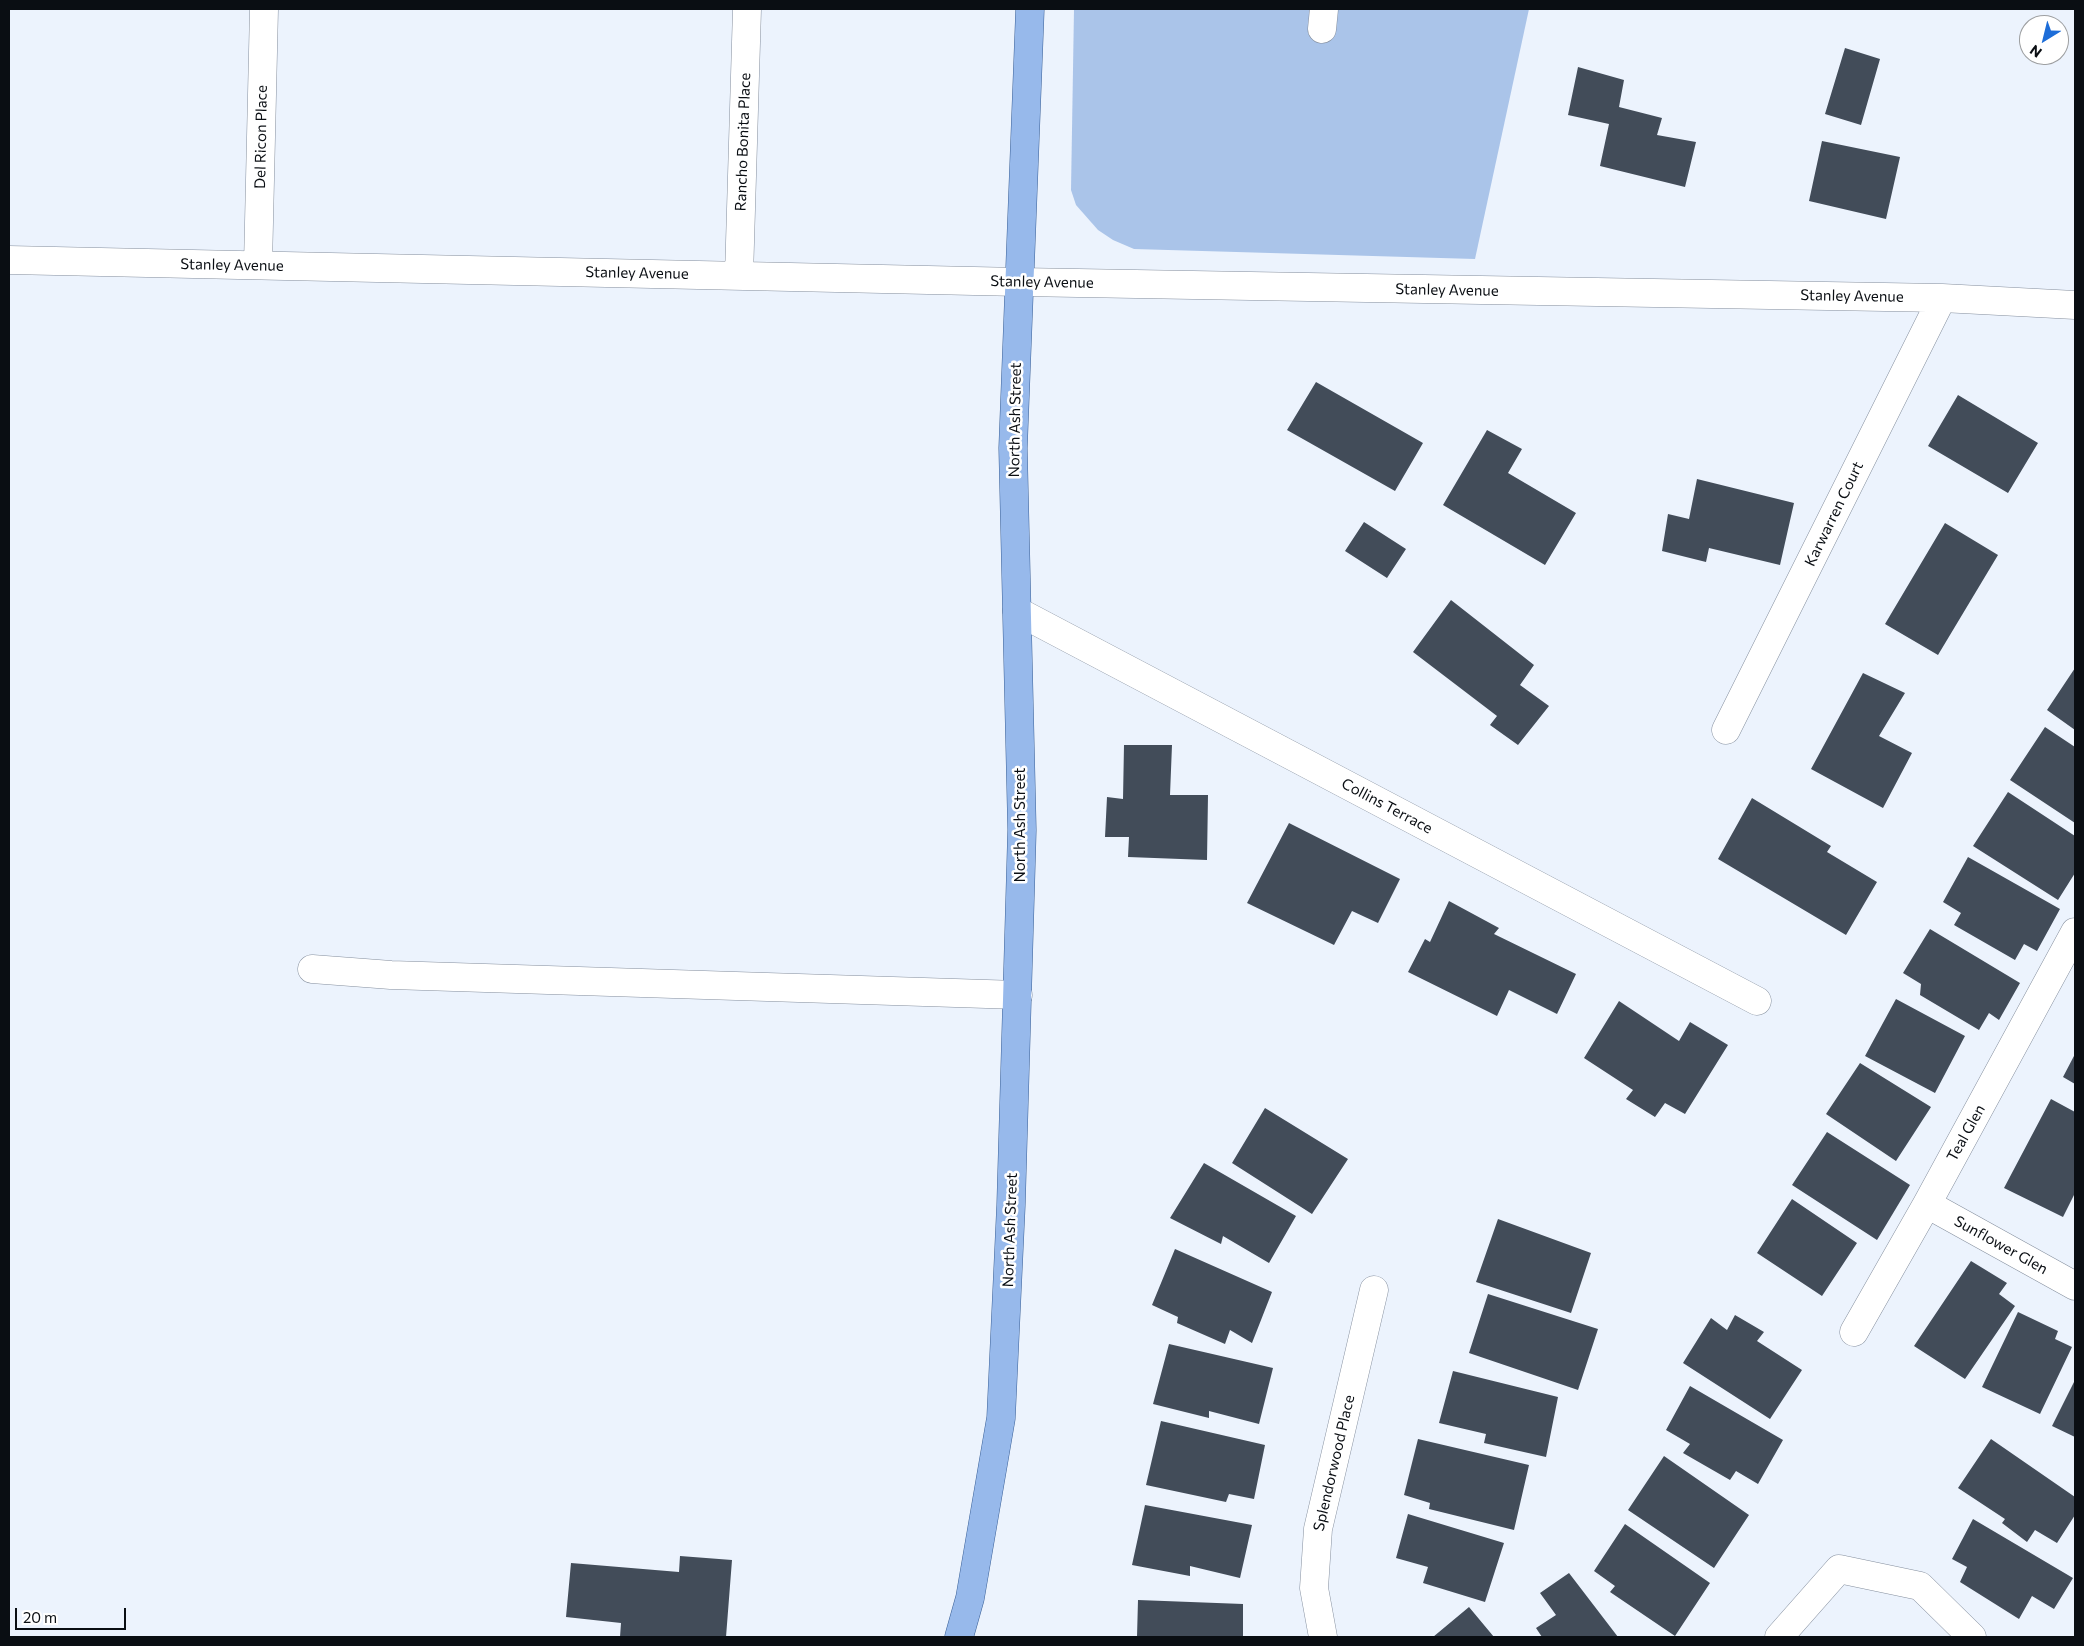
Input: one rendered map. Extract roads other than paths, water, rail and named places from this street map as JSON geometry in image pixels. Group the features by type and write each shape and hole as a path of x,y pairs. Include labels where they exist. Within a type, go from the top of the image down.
{"main road":[{"name":"North Ash Street","path":"959,1637 970,1598 1001,1418 1018,995 1017,958 1022,830 1013,448 1030,9"}],"street":[{"name":"Del Ricon Place","path":"258,265 264,9"},
{"name":"Rancho Bonita Place","path":"739,276 747,9"},
{"name":"Stanley Avenue","path":"9,260 1020,282 1942,298 2075,306"},
{"name":"Karwarren Court","path":"1726,730 1942,298"},
{"name":"Collins Terrace","path":"1017,611 1757,1001"},
{"name":"Teal Glen","path":"1854,1332 1927,1204 2075,932"},
{"path":"312,969 401,975 1018,995"},
{"name":"Sunflower Glen","path":"1927,1204 2075,1286"},
{"name":"Splendorwood Place","path":"1323,1637 1314,1588 1318,1529 1374,1290"},
{"path":"1779,1637 1839,1569 1920,1586 1972,1637"}]}
